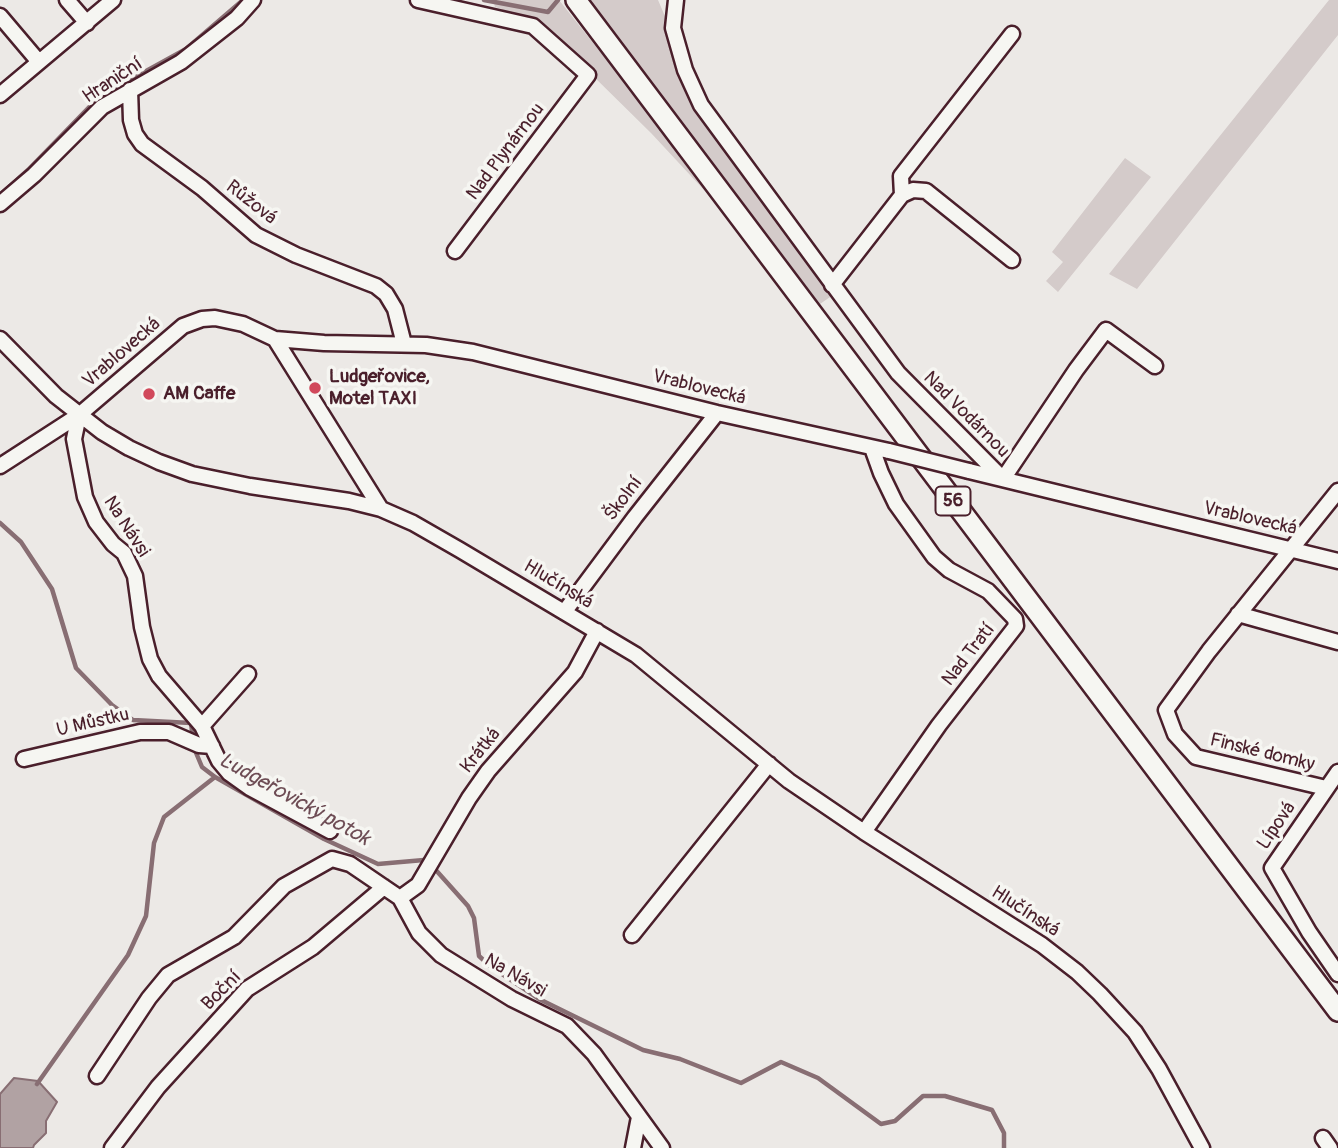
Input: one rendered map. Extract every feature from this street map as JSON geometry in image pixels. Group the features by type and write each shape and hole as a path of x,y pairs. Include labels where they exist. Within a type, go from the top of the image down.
{"main road":[{"name":"56","path":"576,0 1338,1011"}],"street":[{"path":"67,0 87,23"},
{"path":"0,95 113,0"},
{"name":"Hraniční","path":"0,204 34,175 102,107 181,62 237,18 253,0"},
{"name":"Nad Plynárnou","path":"418,0 533,26 588,75 455,251"},
{"name":"Nad Vodárnou","path":"676,0 673,28 685,70 701,105 898,373 1003,479 1106,330 1155,366"},
{"path":"0,16 38,62"},
{"path":"902,195 901,176 1012,34"},
{"name":"Růžová","path":"130,90 131,120 135,134 142,144 202,188 256,235 376,286 386,294 395,309 404,344"},
{"path":"832,285 902,195 913,190 926,191 1012,260"},
{"name":"Vrablovecká","path":"0,466 79,415 174,333 193,322 215,318 243,324 275,339 426,345 473,352 1338,561"},
{"name":"Hlučínská","path":"0,339 79,415 129,448 192,474 381,509 413,523 565,611 654,668 789,781 864,832 1042,944 1100,993 1135,1032 1159,1069 1202,1148"},
{"path":"275,339 381,509"},
{"name":"Školní","path":"565,611 717,413"},
{"name":"Na Návsi","path":"79,415 74,439 90,510 102,529 124,553 135,576 142,627 150,659 159,676 202,726 200,744 229,773 250,788 330,831"},
{"name":"Nad Tratí","path":"864,832 939,725 1016,626 1015,619 988,591 949,570 934,557 896,504 872,448"},
{"name":"Finské domky","path":"1326,788 1196,757 1175,734 1166,710 1238,614 1338,491"},
{"path":"1238,614 1338,642"},
{"name":"Krátká","path":"401,898 418,885 488,771 575,672 597,631"},
{"path":"202,726 248,674"},
{"name":"U Můstku","path":"24,759 140,732 169,732 200,744"},
{"path":"632,935 769,764"},
{"name":"Lípová","path":"1338,772 1272,868 1309,932 1338,974"},
{"name":"Na Návsi","path":"97,1076 149,998 168,975 234,937 284,886 332,859 350,864 401,898 419,933 441,955 512,999 567,1026 594,1054 662,1148"},
{"name":"Boční","path":"112,1148 158,1087 247,989 313,947 384,887"},
{"path":"633,1148 639,1117"}],"shaded area":[{"path":"493,0 559,0 704,190 588,71 504,14 502,9 495,7"},
{"path":"590,0 658,0 667,21 675,60 833,295 820,304"},
{"path":"1329,0 1338,0 1338,35 1137,289 1109,274"},
{"path":"1125,158 1151,177 1058,292 1046,281 1063,262 1052,252"},
{"path":"14,1078 38,1081 57,1102 46,1121 46,1133 33,1148 0,1148 0,1094"}],"waterway":[{"path":"0,195 99,97 186,49 243,0"},
{"path":"484,0 548,12 558,0"},
{"name":"Ludgeřovický potok","path":"0,523 21,542 52,589 76,668 112,705 133,720 191,723 193,739"},
{"name":"Ludgeřovický potok","path":"194,748 202,767 215,777 324,839 378,864 424,860"},
{"path":"37,1084 128,955 146,916 154,843 164,817 215,777"},
{"name":"Ludgeřovický potok","path":"434,868 468,906 474,918 479,956 539,999 643,1050 680,1059 741,1083 781,1062 818,1078 881,1124 895,1121 923,1096 945,1096 992,1110 1004,1133 1004,1148"}],"place":[{"name":"Ludgeřovice, Motel TAXI","path":"315,388"},
{"name":"AM Caffe","path":"149,394"}]}
